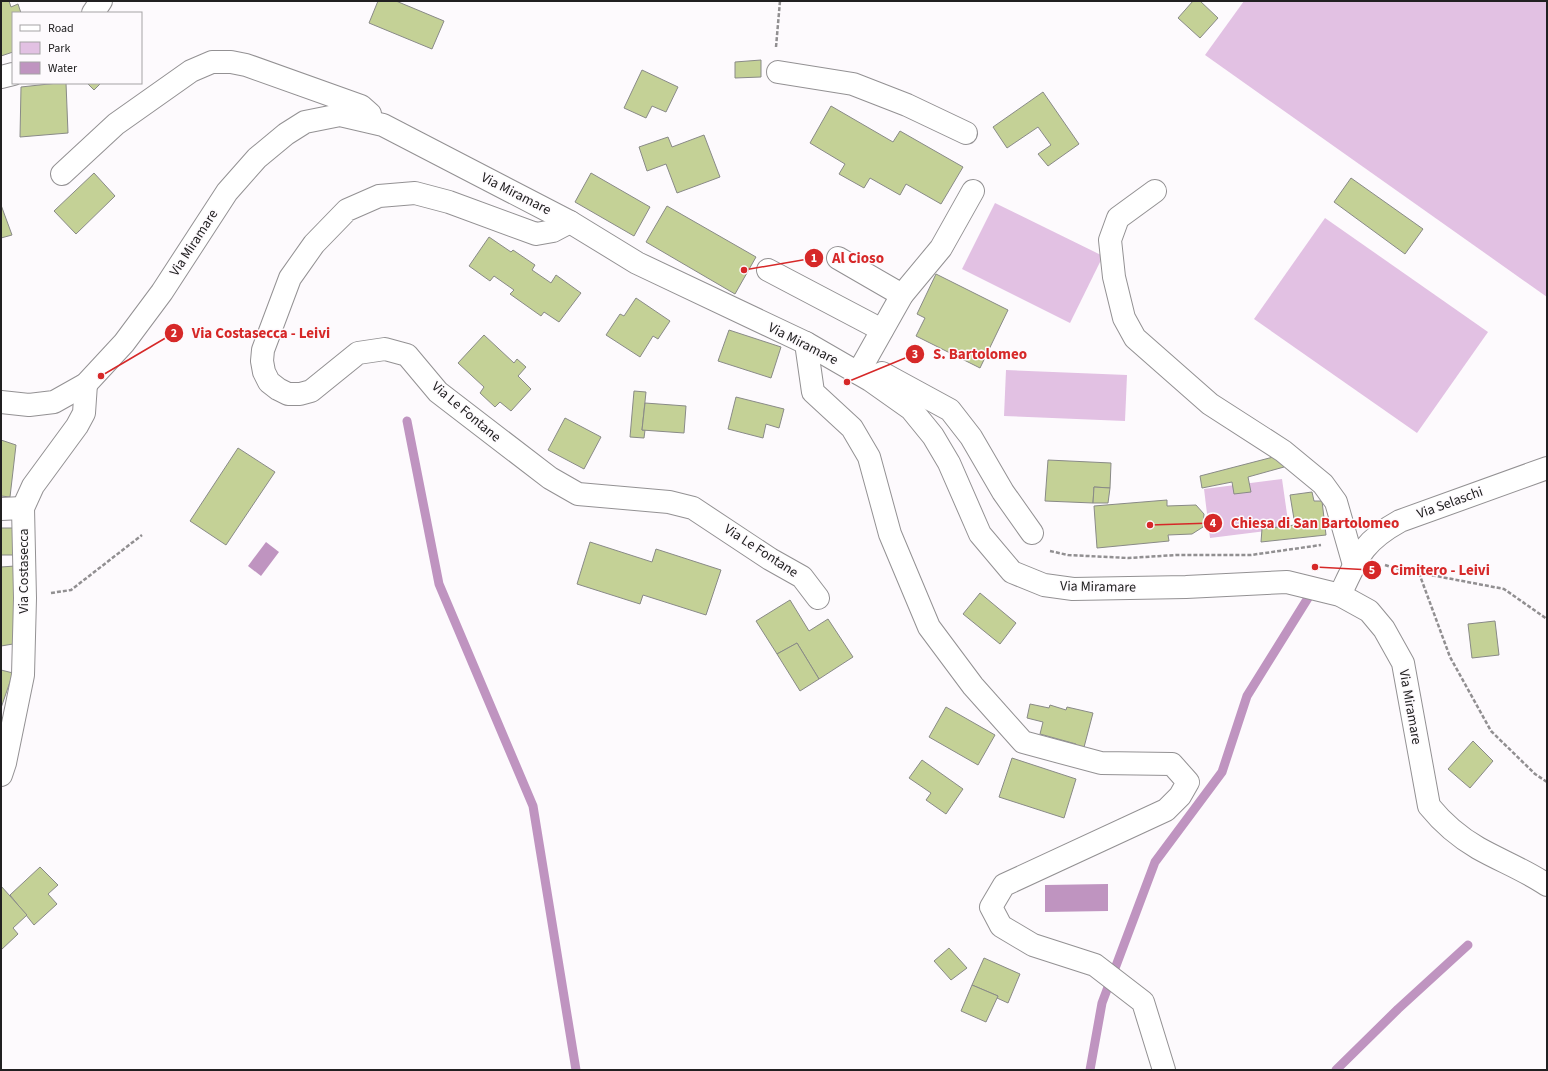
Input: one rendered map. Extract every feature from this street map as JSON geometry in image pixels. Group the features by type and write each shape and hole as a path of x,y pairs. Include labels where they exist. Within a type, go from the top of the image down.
{"street":[{"path":"94,12 101,1"},
{"path":"62,174 116,124 191,71 212,62 231,62 246,65 361,106 383,125"},
{"path":"777,63 853,84 906,105 966,133"},
{"path":"1,77 12,74"},
{"name":"Via Miramare","path":"1,402 29,406 54,402 86,384 124,343 162,292 227,192 257,158 286,134 305,122 340,115 383,125 570,222 637,263 806,343 864,376 911,409 933,436 948,463 980,534 1012,572 1044,585 1073,589 1186,587 1287,582 1340,595 1369,611 1384,629 1403,663 1429,806 1442,821 1478,848 1547,885"},
{"path":"1154,190 1118,218 1110,240 1114,277 1124,318 1135,338 1210,404 1283,451 1323,484 1336,502 1356,560"},
{"path":"864,376 882,330 902,295 941,248 973,191"},
{"name":"Via Le Fontane","path":"570,222 553,231 536,234 450,202 415,193 380,196 347,210 314,244 290,278 263,350 262,361 264,372 269,382 288,394 300,394 310,390 358,353 385,349 407,355 438,392 550,478 578,494 669,502 693,508 770,559 802,577 818,598"},
{"path":"838,258 902,295"},
{"path":"768,270 882,330"},
{"path":"806,343 813,392 852,428 869,457 890,534 929,627 973,686 1023,742 1101,763 1172,764 1188,782 1180,796 1166,810 1004,886 991,907 1001,926 1033,945 1095,965 1143,1002 1164,1070"},
{"path":"864,376 882,373 950,410 971,437 1003,492 1032,533"},
{"name":"Via Costasecca","path":"1,775 5,763 23,676 25,598 22,508 33,486 77,426 84,413 86,384"},
{"name":"Via Selaschi","path":"1340,595 1356,560 1380,532 1400,520 1547,468"},
{"path":"1,509 22,508"}],"path":[{"path":"777,63 780,1"},
{"path":"1032,533 1048,550 1076,555 1128,558 1176,555 1251,554 1321,545 1356,560 1504,589 1547,619"},
{"path":"25,598 71,590 142,535"},
{"path":"1419,573 1450,657 1492,731 1535,774 1547,782"}],"green space":[{"path":"1244,1 1547,1 1547,297 1205,55"},
{"path":"995,203 1103,256 1070,323 962,269"},
{"path":"1325,218 1488,332 1417,433 1254,319"},
{"path":"1006,370 1127,375 1125,421 1004,416"},
{"path":"1282,479 1289,528 1210,538 1204,489"}],"water":[{"path":"266,542 279,552 261,576 248,566"},
{"path":"1108,884 1108,911 1045,912 1045,885"}],"building":[{"path":"1,1 9,1 11,7 18,4 21,12 12,12 12,52 1,56"},
{"path":"378,1 396,1 444,21 432,49 369,23"},
{"path":"1193,1 1200,1 1218,18 1200,38 1178,18"},
{"path":"761,60 761,77 735,78 735,62"},
{"path":"642,70 678,87 666,112 652,106 646,118 624,108"},
{"path":"66,84 68,133 20,137 21,87"},
{"path":"88,84 100,84 94,90"},
{"path":"1043,92 1079,144 1048,166 1038,154 1051,145 1038,127 1007,148 993,127"},
{"path":"831,106 893,142 900,131 963,167 941,204 906,184 900,195 870,178 864,188 839,174 845,164 810,143"},
{"path":"704,135 720,177 677,193 666,164 647,171 639,147 668,137 672,147"},
{"path":"94,173 115,196 76,234 54,211"},
{"path":"591,173 650,207 634,236 575,202"},
{"path":"1351,178 1423,229 1405,254 1334,202"},
{"path":"1,205 12,235 1,238"},
{"path":"667,206 756,257 735,294 646,242"},
{"path":"489,237 511,252 513,250 535,265 532,270 551,283 556,275 581,293 559,322 544,312 541,316 510,294 514,290 494,276 490,281 469,266"},
{"path":"936,274 1008,310 980,368 916,336 925,318 917,314"},
{"path":"636,298 670,321 658,339 653,336 640,357 606,335 620,314 624,316"},
{"path":"729,330 781,347 771,378 718,361"},
{"path":"484,335 514,363 517,359 526,367 518,376 531,389 511,411 500,402 495,407 480,393 484,387 458,363"},
{"path":"634,391 646,392 642,430 645,430 644,438 630,437"},
{"path":"736,397 784,409 779,428 766,424 763,438 728,429"},
{"path":"645,403 686,406 684,433 642,430"},
{"path":"565,418 601,437 584,469 548,450"},
{"path":"1,440 16,445 10,497 1,496"},
{"path":"238,448 275,472 226,545 190,521"},
{"path":"1281,455 1284,467 1248,477 1251,492 1234,494 1232,482 1202,488 1200,476"},
{"path":"1048,460 1111,463 1110,488 1094,487 1093,503 1045,501"},
{"path":"1094,487 1110,488 1108,503 1093,503"},
{"path":"1312,492 1314,501 1322,501 1326,535 1261,542 1262,529 1295,525 1290,495"},
{"path":"1167,500 1167,506 1196,505 1204,514 1203,527 1192,534 1168,535 1169,541 1097,548 1094,506"},
{"path":"1,528 15,528 15,555 1,555"},
{"path":"590,542 652,562 656,549 721,570 706,615 643,595 640,604 577,584"},
{"path":"15,566 19,643 1,646 1,567"},
{"path":"980,593 1016,623 1000,644 963,614"},
{"path":"790,600 809,631 828,619 853,657 819,679 797,643 777,654 756,621"},
{"path":"1495,621 1499,655 1472,658 1468,624"},
{"path":"797,643 819,679 800,691 777,654"},
{"path":"1,670 13,673 1,708"},
{"path":"1030,704 1049,708 1050,705 1066,710 1067,707 1093,713 1083,751 1075,749 1076,744 1040,734 1043,722 1027,718"},
{"path":"946,707 995,735 978,765 929,737"},
{"path":"1473,741 1493,761 1470,788 1448,769"},
{"path":"1012,758 1076,779 1064,818 999,797"},
{"path":"922,760 963,789 946,814 926,800 931,793 909,778"},
{"path":"40,867 58,885 48,894 57,904 34,925 10,895"},
{"path":"1,886 27,915 13,928 18,934 1,950"},
{"path":"949,948 967,968 951,980 934,961"},
{"path":"984,958 1020,974 1008,1003 997,998 998,996 972,985"},
{"path":"972,985 998,996 986,1022 961,1011"}],"waterway":[{"path":"407,421 439,584 533,806 576,1070"},
{"path":"1090,1070 1102,1003 1155,862 1222,772 1247,696 1308,598"},
{"path":"1336,1070 1398,1009 1468,945"}],"place":[{"name":"Al Cioso","path":"744,270"},
{"name":"Via Costasecca - Leivi","path":"101,376"},
{"name":"S. Bartolomeo","path":"847,382"},
{"name":"Chiesa di San Bartolomeo","path":"1150,525"},
{"name":"Cimitero - Leivi","path":"1315,567"}]}
